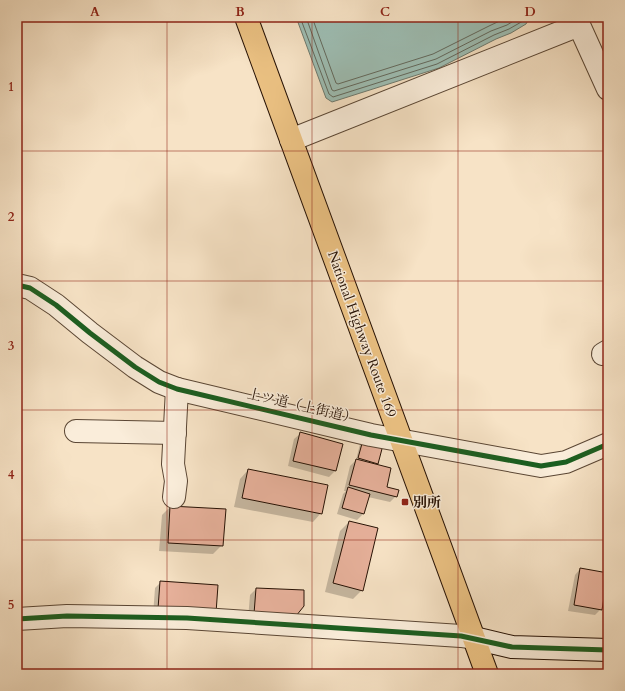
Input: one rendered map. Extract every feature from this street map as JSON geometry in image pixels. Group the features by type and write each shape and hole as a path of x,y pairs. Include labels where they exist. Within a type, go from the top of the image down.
{"highway":[{"name":"National Highway Route 169","path":"246,17 487,674"}],"street":[{"path":"291,140 579,25 608,89"},
{"name":"上ツ道（上街道）","path":"17,285 30,288 56,305 135,367 159,382 177,389 371,435 541,466 566,462 608,444"},
{"path":"174,497 176,481 173,464 177,389"},
{"path":"76,431 175,433"},
{"path":"17,619 67,616 187,618 461,636 512,647 608,650"}],"water":[{"path":"296,17 530,17 526,24 511,33 439,68 332,102 326,98"}],"building":[{"path":"300,432 343,444 336,471 293,461"},
{"path":"363,440 383,445 378,464 358,458"},
{"path":"356,459 391,468 387,487 399,490 397,497 349,485"},
{"path":"248,469 328,485 322,514 242,498"},
{"path":"348,487 370,494 364,514 342,508"},
{"path":"170,506 226,509 223,546 168,543"},
{"path":"349,521 378,528 363,591 333,583"},
{"path":"580,568 608,573 602,610 574,605"},
{"path":"160,581 218,585 216,613 158,609"},
{"path":"256,588 304,590 304,606 296,616 254,614"},
{"path":"97,672 111,672 111,674 97,674"}],"cycle path":[{"path":"17,285 30,288 56,305 135,367 159,382 177,389 371,435 541,466 566,462 608,444"},
{"path":"17,619 67,616 187,618 461,636 512,647 608,650"}],"place":[{"name":"別所","path":"405,502"}]}
